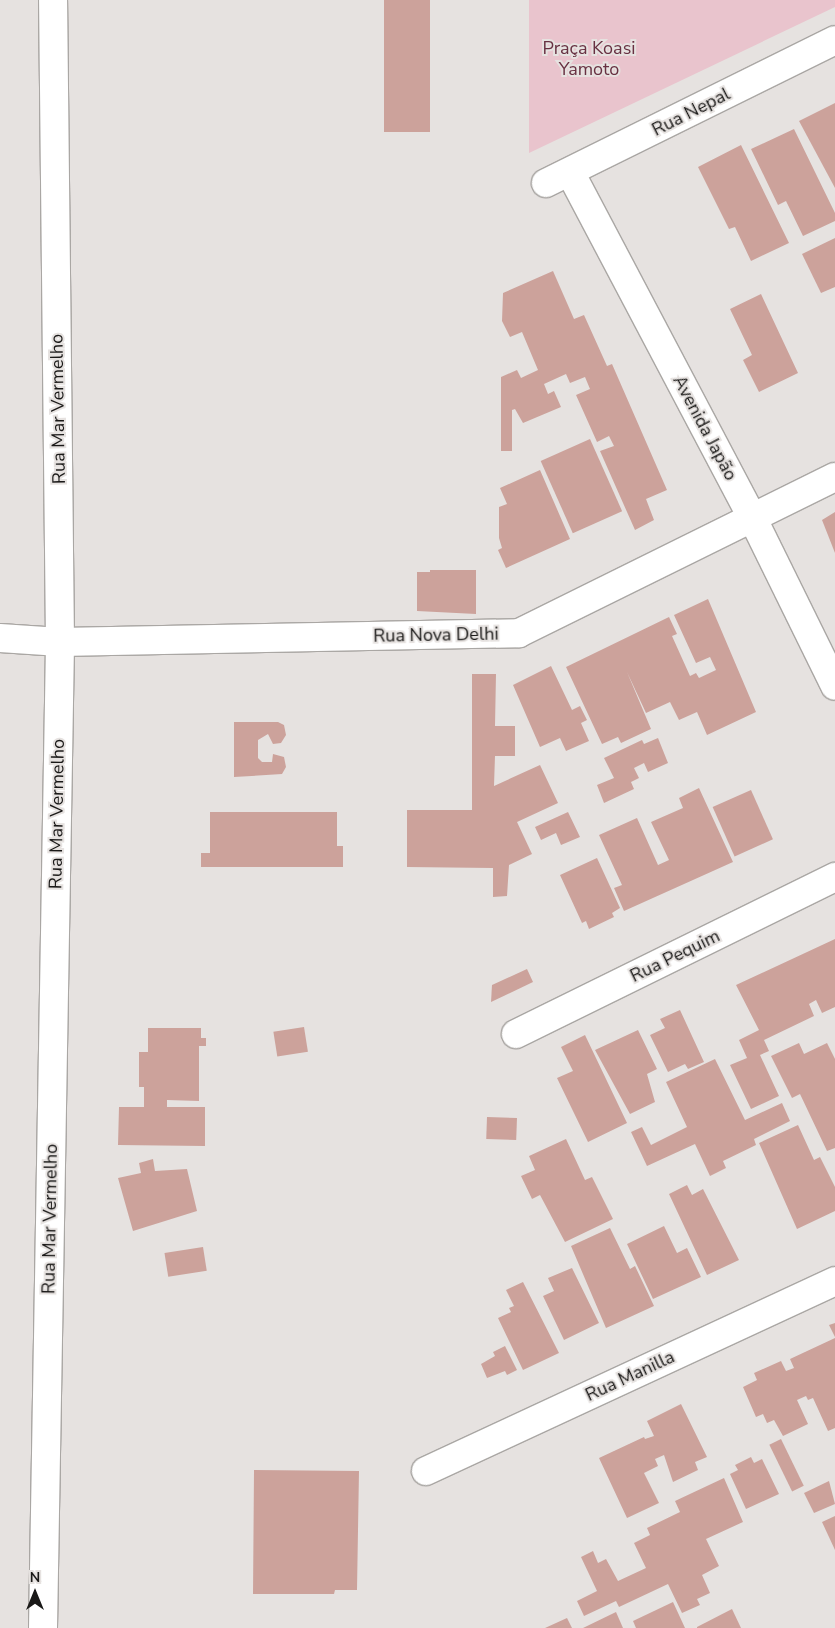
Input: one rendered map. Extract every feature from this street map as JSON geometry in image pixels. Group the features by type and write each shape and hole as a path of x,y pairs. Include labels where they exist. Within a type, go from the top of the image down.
{"street":[{"name":"Rua Mar Vermelho","path":"43,1628 60,642 53,0"},
{"name":"Rua Nepal","path":"558,178 835,40"},
{"name":"Avenida Japão","path":"558,178 752,517 835,686"},
{"name":"Rua Nova Delhi","path":"0,638 60,642 519,633 835,477"},
{"name":"Rua Pequim","path":"516,1034 835,878"},
{"name":"Rua Manilla","path":"426,1471 835,1281"}],"green space":[{"name":"Praça Koasi Yamoto","path":"529,0 835,0 835,7 529,153"}],"building":[{"path":"384,0 430,0 430,132 384,132"},
{"path":"835,103 835,188 799,121"},
{"path":"794,129 835,213 835,221 803,236 786,201 778,205 751,149"},
{"path":"741,145 789,243 751,261 735,227 729,229 698,167"},
{"path":"835,238 835,287 821,293 802,254"},
{"path":"553,271 574,319 584,315 607,366 612,364 667,490 646,499 654,520 635,530 600,451 614,446 609,436 597,442 576,395 590,389 585,377 570,383 566,374 544,384 548,394 554,391 561,407 523,423 515,409 512,410 512,451 501,451 501,377 517,370 521,378 538,370 522,332 510,337 502,321 503,293"},
{"path":"761,294 798,373 759,392 743,360 752,355 730,309"},
{"path":"590,439 622,511 573,533 541,461"},
{"path":"540,470 570,539 506,568 498,550 502,548 499,538 499,507 507,504 500,488"},
{"path":"835,512 835,553 822,520"},
{"path":"430,570 476,570 476,614 417,611 417,572 430,572"},
{"path":"708,599 756,712 707,735 697,712 679,720 670,702 646,713 627,672 651,729 621,743 618,737 602,744 566,667 669,617 677,634 672,636 690,676 696,673 699,678 716,670 710,657 696,663 674,615"},
{"path":"551,666 572,710 580,706 587,720 581,723 589,741 566,751 560,738 540,747 513,685"},
{"path":"472,674 496,674 495,726 515,726 515,756 495,756 494,786 540,765 558,803 517,822 532,854 509,865 507,896 493,897 493,868 407,867 407,810 472,810"},
{"path":"234,722 278,722 284,725 286,735 281,743 273,744 268,734 258,740 258,758 262,762 272,762 273,754 284,757 286,767 282,774 234,777"},
{"path":"658,738 668,763 648,772 644,763 634,768 639,778 631,782 634,789 604,803 597,785 614,778 604,758 642,740 644,744"},
{"path":"699,788 733,862 624,911 614,888 622,885 599,835 637,818 658,865 669,860 651,822 683,808 679,798"},
{"path":"751,790 773,839 735,856 713,807"},
{"path":"210,812 337,812 337,846 343,846 343,867 201,867 201,853 210,853"},
{"path":"568,812 580,837 561,845 556,833 541,840 535,827"},
{"path":"597,858 620,908 612,913 614,917 589,929 586,921 582,923 560,875"},
{"path":"835,939 835,1007 822,1013 816,1000 809,1004 814,1016 764,1040 769,1051 760,1055 779,1096 751,1109 730,1065 747,1058 739,1040 759,1030 736,985"},
{"path":"527,969 533,982 491,1002 492,985"},
{"path":"680,1010 704,1062 688,1069 685,1064 668,1072 650,1035 665,1028 660,1019"},
{"path":"304,1027 308,1052 277,1057 273,1032"},
{"path":"148,1028 201,1028 201,1038 206,1038 206,1046 199,1046 199,1101 167,1100 167,1107 205,1107 205,1146 118,1145 119,1107 144,1107 144,1087 139,1087 139,1052 148,1052"},
{"path":"638,1030 657,1069 647,1074 655,1102 630,1114 595,1050"},
{"path":"585,1035 627,1123 588,1142 557,1078 573,1071 561,1047"},
{"path":"799,1043 804,1054 827,1043 835,1059 835,1148 827,1151 800,1094 792,1098 771,1056"},
{"path":"715,1059 745,1120 782,1103 790,1121 754,1139 756,1145 723,1161 726,1168 710,1176 695,1144 647,1166 631,1132 642,1127 651,1145 687,1127 666,1082"},
{"path":"487,1117 517,1118 516,1140 486,1139"},
{"path":"798,1125 814,1160 820,1157 835,1187 835,1211 797,1229 759,1143"},
{"path":"566,1139 585,1180 592,1177 613,1219 565,1242 540,1195 532,1199 521,1176 535,1170 529,1156"},
{"path":"153,1159 155,1171 187,1169 197,1211 133,1231 118,1178 141,1173 139,1163"},
{"path":"687,1185 692,1195 703,1189 739,1260 707,1275 669,1194"},
{"path":"664,1226 677,1253 687,1248 701,1277 653,1299 627,1244"},
{"path":"610,1228 630,1269 635,1266 654,1306 606,1328 571,1246"},
{"path":"203,1247 207,1271 168,1277 164,1253"},
{"path":"572,1268 599,1323 564,1340 543,1296 554,1291 548,1278"},
{"path":"523,1282 559,1353 523,1370 498,1318 511,1312 509,1308 514,1306 506,1290"},
{"path":"835,1323 835,1337 829,1325"},
{"path":"835,1338 835,1428 828,1431 813,1398 808,1400 806,1396 797,1400 808,1424 783,1436 774,1420 767,1423 763,1414 756,1417 743,1387 757,1380 754,1373 781,1361 786,1371 794,1368 790,1359"},
{"path":"505,1346 517,1370 507,1375 505,1371 487,1378 481,1364 495,1356 493,1352"},
{"path":"681,1404 707,1457 695,1462 698,1470 673,1482 664,1455 655,1459 658,1466 644,1473 659,1503 627,1518 599,1458 644,1437 645,1439 654,1436 647,1421"},
{"path":"781,1439 804,1486 792,1491 769,1445"},
{"path":"751,1457 754,1463 762,1459 779,1494 746,1509 730,1474 738,1470 735,1465"},
{"path":"254,1470 359,1471 357,1590 335,1590 334,1594 253,1594"},
{"path":"724,1478 743,1522 706,1539 719,1566 702,1575 710,1593 697,1599 700,1605 682,1613 668,1584 619,1607 616,1601 584,1616 577,1601 597,1591 581,1557 593,1551 598,1563 606,1559 618,1581 646,1568 634,1543 650,1535 647,1528 680,1512 675,1501"},
{"path":"829,1481 835,1504 814,1513 804,1493"},
{"path":"835,1516 835,1550 822,1522"},
{"path":"673,1602 685,1628 636,1628 633,1621"},
{"path":"732,1609 741,1628 697,1628 697,1627"},
{"path":"616,1612 623,1628 583,1628"},
{"path":"567,1618 572,1628 545,1628"}]}
